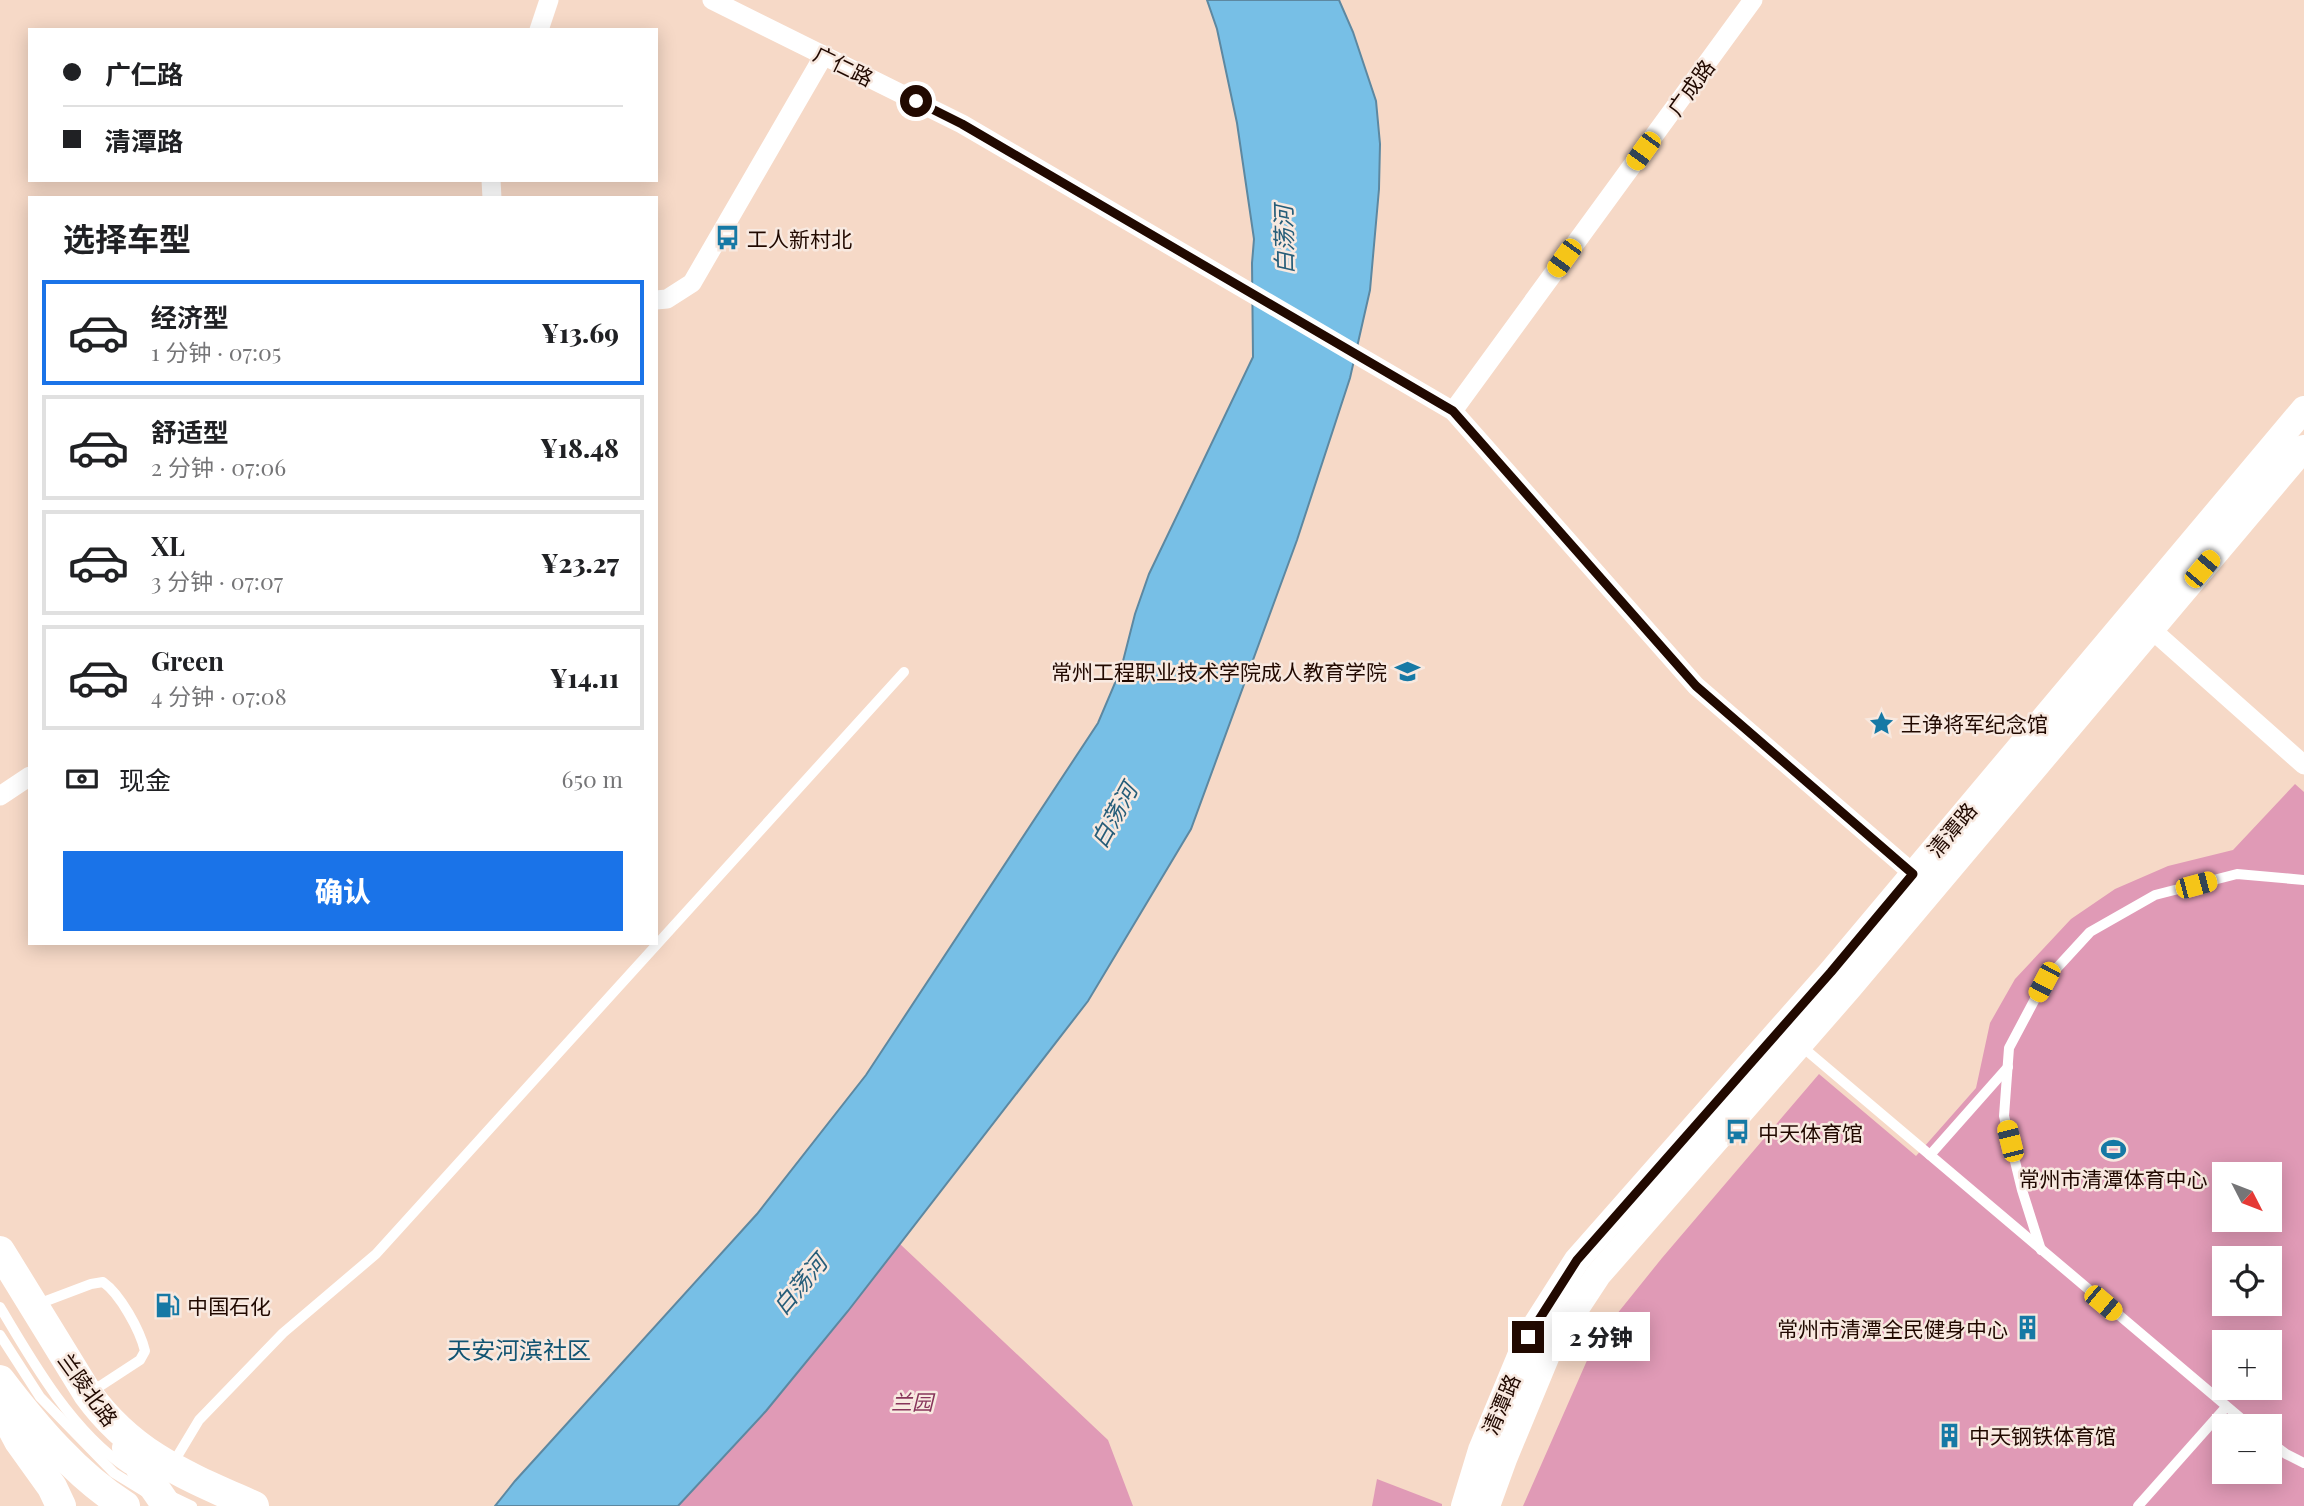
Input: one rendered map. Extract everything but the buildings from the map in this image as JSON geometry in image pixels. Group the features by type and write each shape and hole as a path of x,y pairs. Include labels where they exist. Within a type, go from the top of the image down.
{"main road":[{"name":"清潭路","path":"1487,1506 1550,1349 1598,1275 1800,1045 1923,881 2304,409"},
{"name":"清潭路","path":"1464,1506 1481,1450 1528,1337 1577,1260 1831,972 1923,881 2151,629 2304,448"},
{"name":"兰陵北路","path":"0,1251 96,1405 125,1436 150,1456 166,1495 254,1506"},
{"path":"0,1380 74,1465 125,1506"},
{"path":"0,1405 19,1441 52,1487 61,1506"}],"street":[{"path":"540,28 549,0"},
{"name":"广仁路","path":"712,0 962,124 1453,411 1696,686 1923,881"},
{"name":"广成路","path":"1453,411 1753,0"},
{"path":"658,300 667,299 692,283 824,55"},
{"path":"2151,629 2304,765"},
{"path":"0,796 28,777"}],"lane":[{"path":"658,943 904,672"},
{"path":"2042,1250 2022,1190 2004,1116 2009,1048 2044,982 2090,932 2155,895 2237,874 2304,880"},
{"path":"166,1495 178,1455 199,1420 283,1333 376,1254 656,945"},
{"path":"1800,1045 2235,1414"},
{"path":"1930,1155 2008,1066"},
{"path":"33,1307 91,1284 103,1282 113,1290 142,1339 145,1351 140,1360 96,1405"},
{"path":"0,1307 47,1385 94,1439 121,1464 166,1495"},
{"path":"0,1335 40,1397 114,1473 191,1506"},
{"path":"2138,1506 2226,1407"},
{"path":"2282,1451 2304,1463"}],"green space":[{"name":"常州市清潭体育中心","path":"2295,784 2304,792 2304,1506 1523,1506 1596,1340 1662,1258 1819,1074 1916,1156 1976,1088 1990,1023 2015,979 2071,919 2115,889 2168,866 2233,850"},
{"name":"兰园","path":"900,1244 1108,1440 1133,1506 678,1506 766,1411"},
{"path":"1377,1479 1442,1504 1442,1506 1372,1506"}],"water":[{"name":"白荡河","path":"1207,0 1339,0 1353,32 1376,101 1380,144 1370,290 1350,378 1297,540 1191,829 1088,1001 848,1311 766,1411 678,1506 495,1506 757,1214 866,1075 1098,723 1121,669 1135,614 1149,574 1253,357 1254,239 1237,123 1217,29"}],"place":[{"name":"工人新村北","path":"727,238"},
{"name":"常州工程职业技术学院成人教育学院","path":"1407,671"},
{"name":"王诤将军纪念馆","path":"1881,723"},
{"name":"中天体育馆","path":"1738,1132"},
{"name":"常州市清潭体育中心","path":"2113,1149"},
{"name":"中国石化","path":"167,1305"},
{"name":"常州市清潭全民健身中心","path":"2028,1328"},
{"name":"中天钢铁体育馆","path":"1949,1435"}],"district":[{"name":"天安河滨社区","path":"519,1349"}],"route":[{"path":"916,101 962,124 1453,411 1696,686 1913,874 1831,972 1577,1260 1528,1337"}]}
